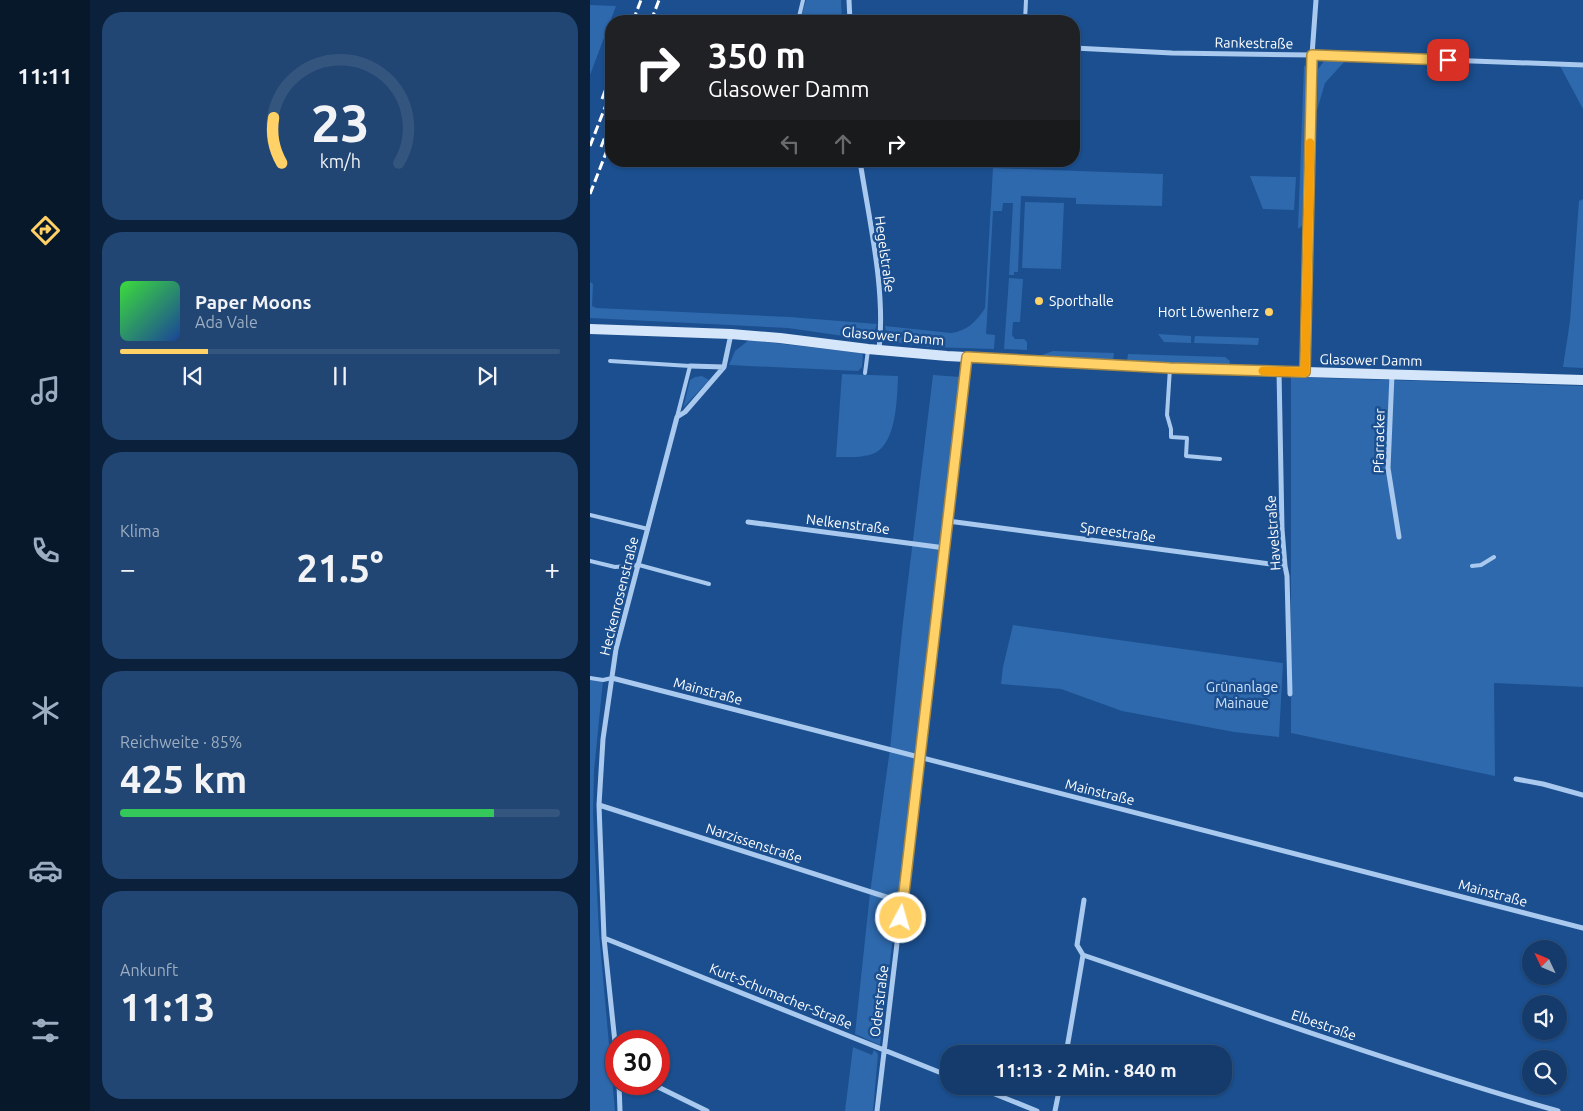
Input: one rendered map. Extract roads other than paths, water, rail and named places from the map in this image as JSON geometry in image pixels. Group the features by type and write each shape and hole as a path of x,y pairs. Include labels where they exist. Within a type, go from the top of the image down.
{"street":[{"path":"849,0 850,15"},
{"path":"1305,372 1312,55 1316,0"},
{"name":"Rankestraße","path":"1080,48 1172,53 1312,55 1583,65"},
{"name":"Hegelstraße","path":"861,167 878,280 881,325 873,350"},
{"name":"Glasower Damm","path":"590,329 731,334 780,338 873,350 1170,368 1583,380"},
{"path":"677,417 685,412 724,367 731,334"},
{"name":"Oderstraße","path":"877,1111 967,357"},
{"path":"690,366 724,367"},
{"name":"Havelstraße","path":"1280,371 1282,529 1287,576 1290,694"},
{"name":"Pfarracker","path":"1392,375 1388,468 1399,537"},
{"name":"Heckenrosenstraße","path":"614,1030 604,938 599,805 603,748 616,649 677,417"},
{"name":"Spreestraße","path":"948,520 1285,566"},
{"name":"Nelkenstraße","path":"748,522 945,548"},
{"name":"Mainstraße","path":"612,678 1583,928"},
{"path":"1516,779 1583,794"},
{"name":"Narzissenstraße","path":"599,805 902,902"},
{"path":"1068,1045 1083,955 1077,945 1084,900"},
{"name":"Kurt-Schumacher-Straße","path":"604,938 940,1072"},
{"name":"Elbestraße","path":"1083,955 1347,1045 1481,1089 1558,1111"},
{"path":"670,1093 707,1111"},
{"path":"619,1095 620,1111"},
{"path":"997,1095 1037,1111"},
{"path":"1055,1111 1058,1095"}],"lane":[{"path":"799,15 803,0"},
{"path":"1025,15 1026,0"},
{"path":"865,373 873,350"},
{"path":"610,362 690,366"},
{"name":"Heckenrosenstraße","path":"677,417 690,366"},
{"path":"1170,368 1167,415 1171,429 1170,437 1187,438 1186,456 1220,459"},
{"path":"590,515 648,528"},
{"path":"1472,566 1481,565 1494,557"},
{"path":"590,561 615,567 639,565 709,584"},
{"path":"590,678 604,680 612,678"}],"railway":[{"path":"635,15 641,0"},
{"path":"653,15 659,0"},
{"path":"602,99 605,91"},
{"path":"590,146 605,107"},
{"path":"601,147 605,137"},
{"path":"590,194 605,155"}],"place":[{"name":"Sporthalle","path":"1039,301"},
{"name":"Hort Löwenherz","path":"1269,312"}],"park label":[{"name":"Grünanlage Mainaue","path":"1242,696"}]}
